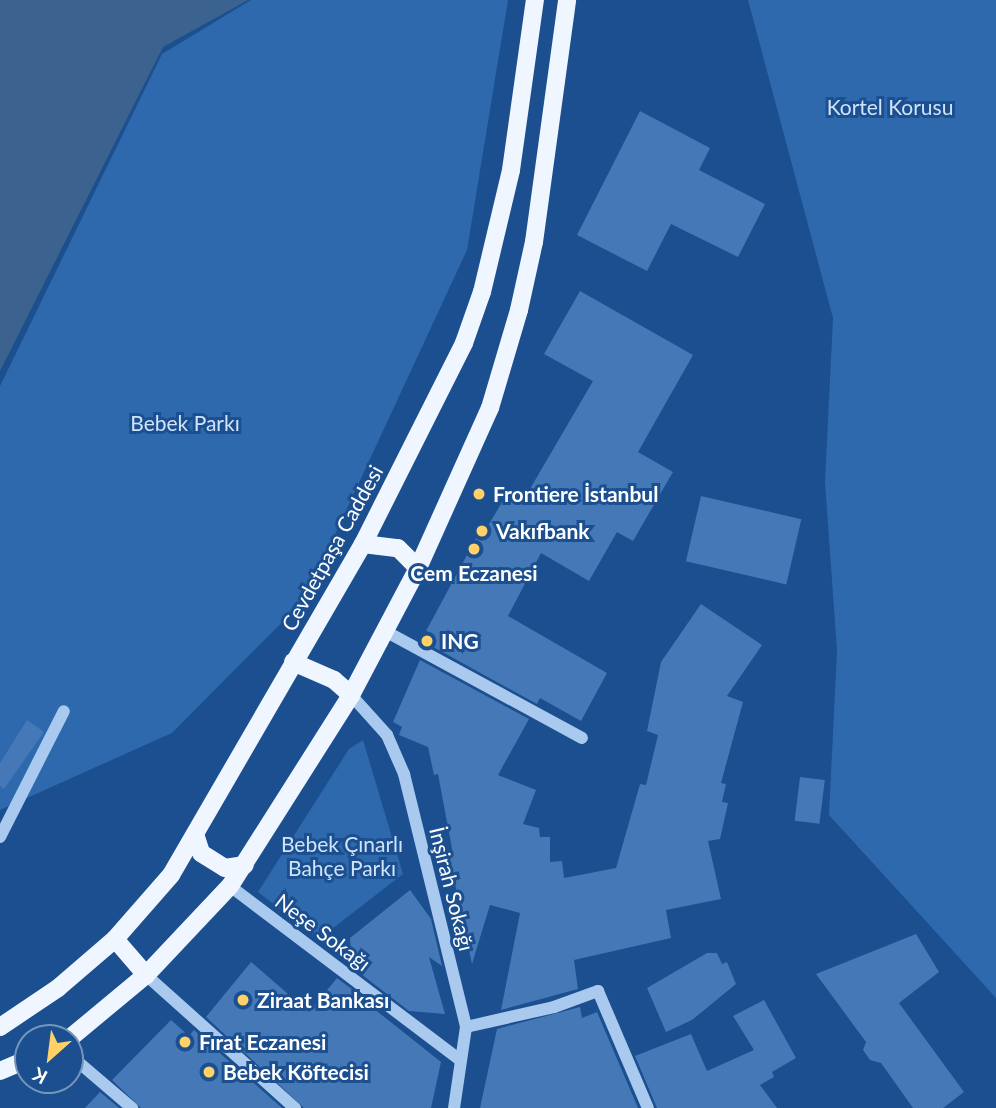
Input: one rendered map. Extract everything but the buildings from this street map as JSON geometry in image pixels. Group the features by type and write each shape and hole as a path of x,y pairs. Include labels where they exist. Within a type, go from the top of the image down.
{"main road":[{"name":"Cevdetpaşa Caddesi","path":"0,1027 58,988 116,939 164,883 363,544 458,356 482,292 511,170 535,0"},
{"path":"84,1026 146,975 230,886 351,695 418,568 490,408 519,310 534,242 567,0"},
{"path":"363,544 398,548 418,568"},
{"path":"293,662 334,680 351,695"},
{"path":"195,834 201,853 225,868 245,865"},
{"path":"116,939 146,975"}],"street":[{"path":"385,631 582,737"},
{"name":"İnşirah Sokağı","path":"351,695 387,735 404,774 466,1027 454,1108"},
{"path":"0,838 64,711"},
{"name":"Neşe Sokağı","path":"230,886 460,1060"},
{"path":"146,975 295,1108"},
{"path":"466,1027 554,1007 598,991 648,1108"},
{"path":"84,1067 131,1108"}],"green space":[{"name":"Bebek Parkı","path":"251,0 508,0 467,250 305,599 172,733 0,810 0,386 162,54"},
{"name":"Kortel Korusu","path":"748,0 996,0 996,998 829,815 837,651 825,482 833,318"},
{"name":"Bebek Çınarlı Bahçe Parkı","path":"363,740 403,874 319,939 258,892 349,749"}],"shaded area":[{"path":"0,0 248,0 163,47 0,371"}],"place":[{"name":"Frontiere İstanbul","path":"479,494"},
{"name":"Vakıfbank","path":"482,531"},
{"name":"Cem Eczanesi","path":"474,549"},
{"name":"ING","path":"427,641"},
{"name":"Ziraat Bankası","path":"243,1000"},
{"name":"Fırat Eczanesi","path":"185,1042"},
{"name":"Bebek Köftecisi","path":"209,1072"}]}
